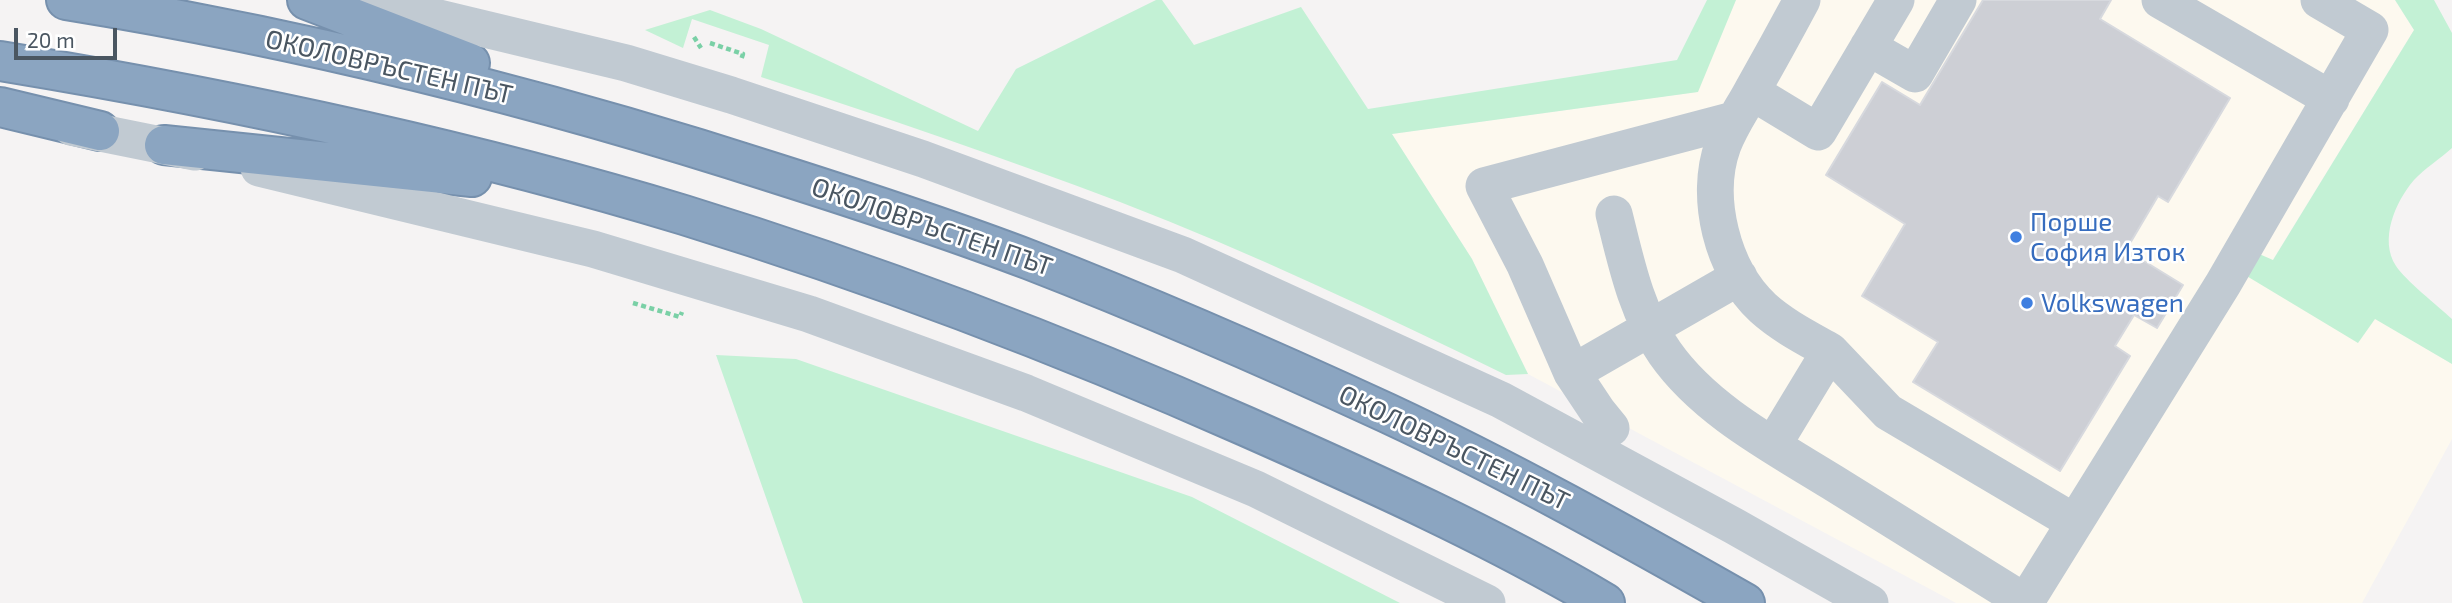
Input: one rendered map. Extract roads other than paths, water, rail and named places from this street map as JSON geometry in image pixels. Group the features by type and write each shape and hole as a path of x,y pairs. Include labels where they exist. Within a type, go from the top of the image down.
{"highway":[{"name":"ОКОЛОВРЪСТЕН ПЪТ","path":"66,0 153,14 465,82 658,136 844,195 1029,260 1218,337 1388,414 1605,523 1745,603"},
{"path":"307,0 658,136"},
{"path":"0,61 137,83 284,113 443,150 684,215 833,264 987,318 1346,470 1529,561 1605,603"},
{"path":"0,107 100,131"},
{"path":"164,145 601,191"}],"street":[{"path":"364,0 626,63 730,95 923,159 1183,255 1502,400 1870,603"},
{"path":"1802,0 1722,147 1716,178 1716,212 1724,245 1739,277 1761,306 1792,330 1830,351 1888,412 2074,522"},
{"path":"1611,428 1572,373 1525,265 1484,186 1743,106 1818,132 1896,0"},
{"path":"1868,47 1915,74 1958,0"},
{"path":"2160,0 2331,99"},
{"path":"1614,214 1634,291 1665,354 1689,382 1727,414 1773,445 2025,603 2223,284 2370,30 2319,0"},
{"path":"0,117 100,131 164,145 593,249 809,314 1026,393 1256,489 1488,603"},
{"path":"1572,373 1739,277"},
{"path":"1773,445 1830,351"}],"place":[{"name":"Порше София Изток","path":"2016,237"},
{"name":"Volkswagen","path":"2027,303"}]}
